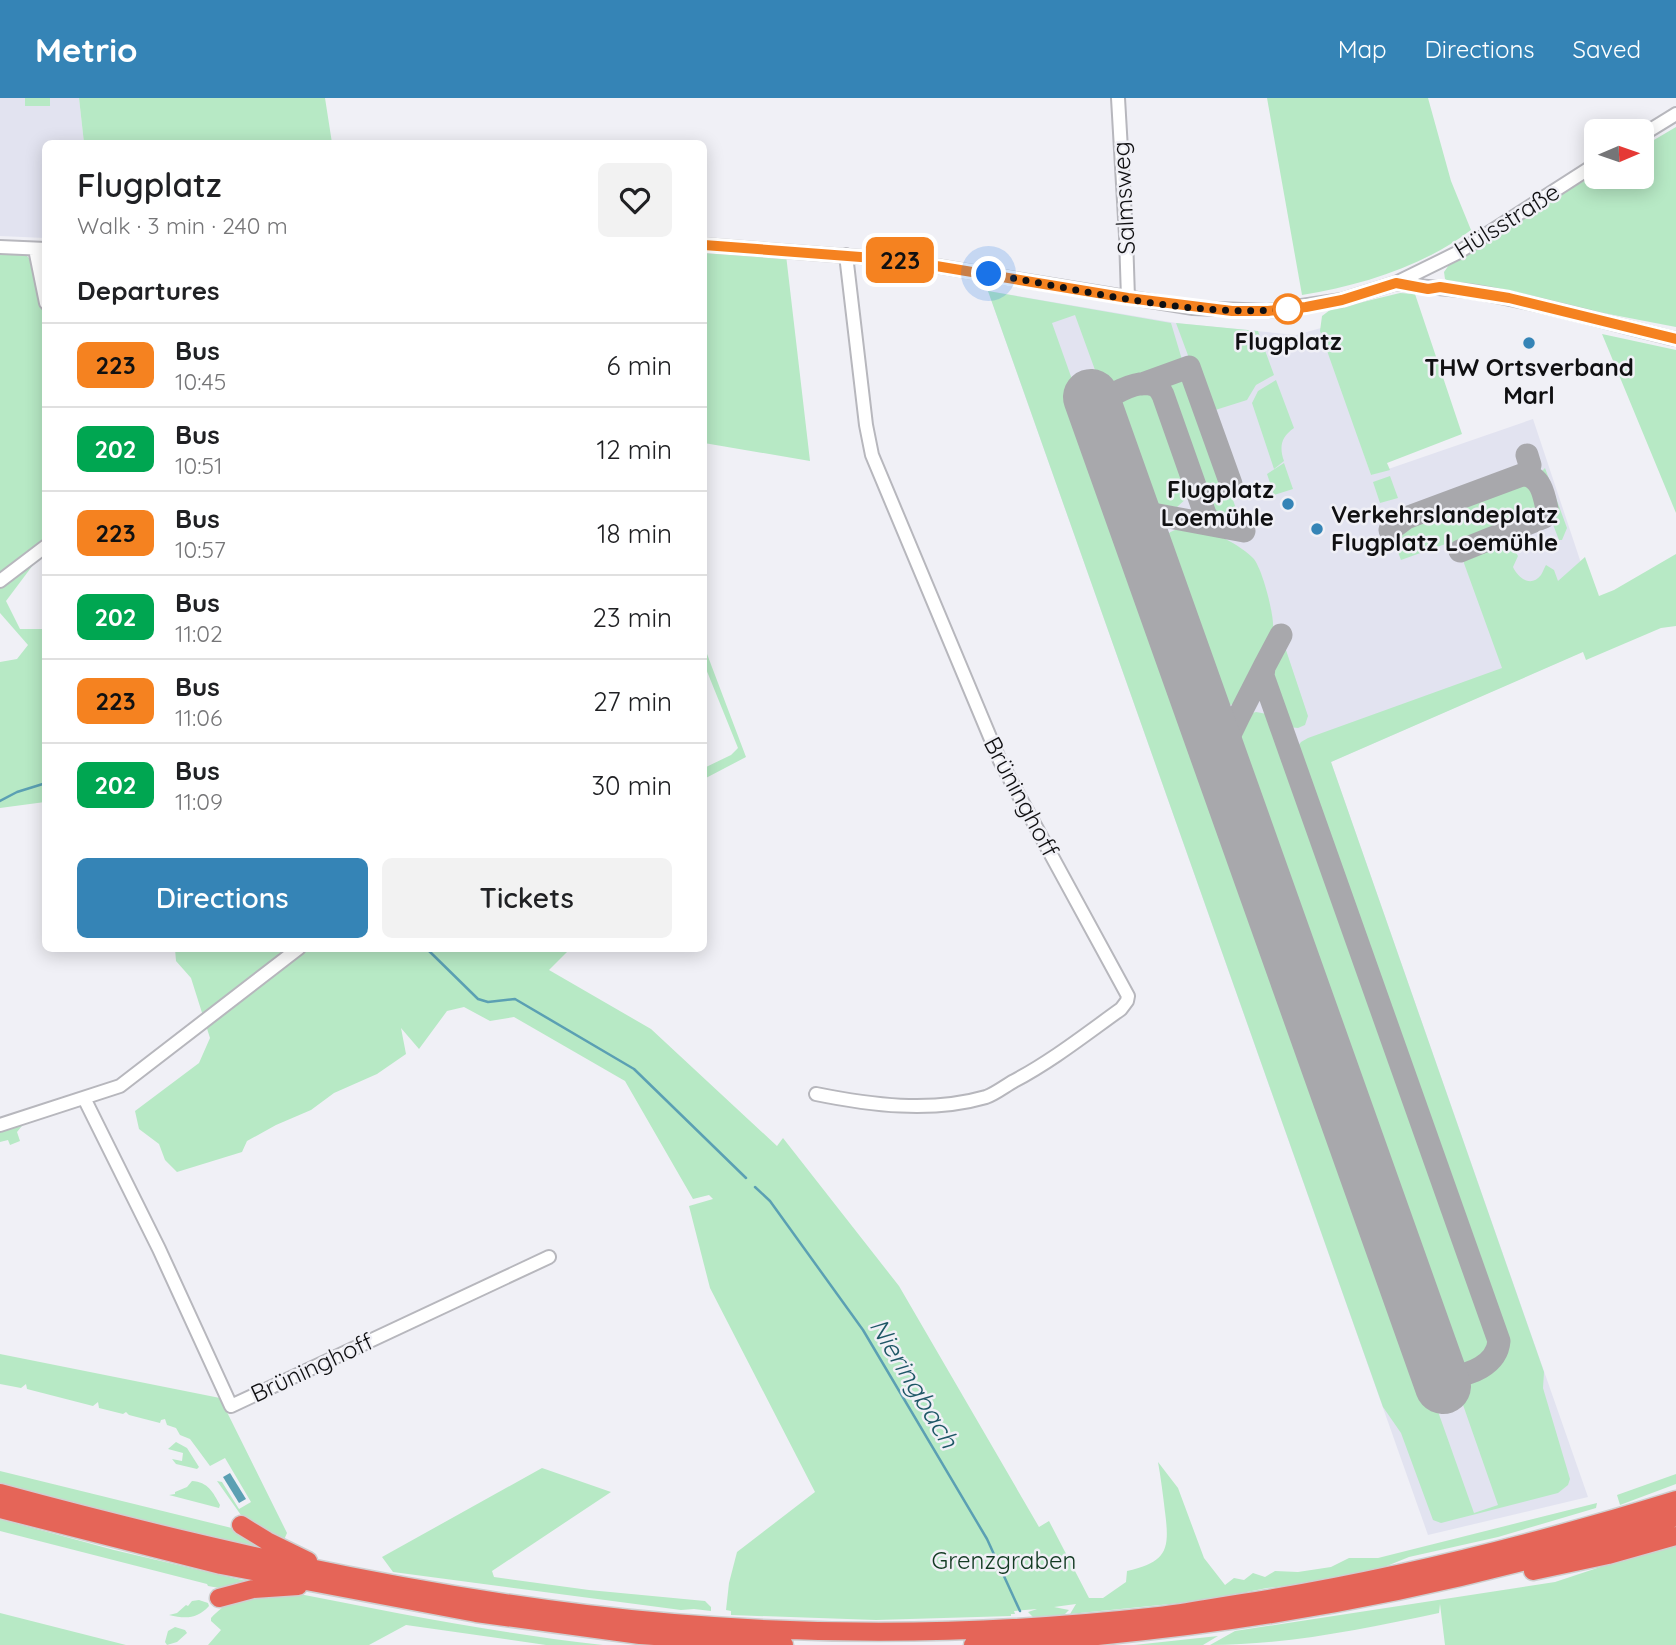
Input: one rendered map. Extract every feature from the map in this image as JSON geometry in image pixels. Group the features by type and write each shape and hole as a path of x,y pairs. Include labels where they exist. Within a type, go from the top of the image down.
{"highway":[{"path":"0,1493 330,1579 475,1613 640,1635 784,1645"},
{"path":"0,1509 221,1565 542,1608 698,1625 837,1630 1017,1628 1161,1616 1354,1585 1440,1566 1541,1540 1676,1500"},
{"path":"972,1645 1054,1640 1249,1619 1367,1598 1542,1558 1676,1517"},
{"path":"241,1525 330,1579"},
{"path":"1450,1581 1495,1578 1555,1567 1676,1536"},
{"path":"219,1598 253,1589 330,1579"}],"street":[{"name":"Salmsweg","path":"1118,98 1128,298"},
{"path":"1654,128 1676,114"},
{"name":"Hülsstraße","path":"707,244 900,260 1206,309 1268,311 1342,300 1396,283 1459,252 1584,172"},
{"path":"0,247 40,249 42,267"},
{"name":"Brüninghoff","path":"816,1094 860,1103 906,1105 935,1105 987,1097 1057,1055 1121,1009 1128,996 996,752 872,455 846,256"},
{"path":"1430,267 1440,287"},
{"path":"1396,283 1509,298 1676,340"},
{"path":"0,581 42,549"},
{"path":"0,1125 120,1086 294,952"},
{"name":"Brüninghoff","path":"84,1098 159,1249 231,1406 550,1257"}],"shaded area":[{"path":"0,98 79,98 84,140 42,140 42,238 0,236"},
{"path":"988,291 1176,323 1296,335 1321,328 1371,475 1533,419 1607,641 1331,762 1588,1497 1428,1535"}],"green space":[{"path":"25,98 50,98 50,106 25,106"},
{"path":"79,98 325,98 332,140 84,140"},
{"path":"1267,98 1428,98 1451,181 1471,230 1432,254 1391,273 1302,295"},
{"path":"1676,127 1676,327 1453,284 1445,279 1444,272 1449,265 1584,181 1584,189 1654,189 1654,140"},
{"path":"707,248 786,255 810,461 707,444"},
{"path":"0,251 25,254 42,271 42,539 0,574"},
{"path":"988,291 1171,323 1183,363 1103,392 1075,315 1052,323 1474,1513 1498,1505 1455,1382 1481,1372 1496,1362 1503,1347 1503,1336 1296,749 1308,738 1502,668 1461,555 1503,539 1508,540 1518,556 1513,567 1521,578 1529,581 1537,579 1546,565 1554,570 1558,581 1585,557 1599,596 1676,554 1676,626 1661,628 1586,660 1583,652 1331,762 1544,1372 1543,1388 1570,1479 1568,1485 1558,1493 1441,1523 1433,1520 1401,1433 1383,1407"},
{"path":"1400,293 1415,294 1462,434 1387,463 1390,470 1371,475 1320,331 1322,316 1330,310"},
{"path":"1176,323 1258,331 1274,375 1256,385 1247,400 1209,412"},
{"path":"1602,334 1676,350 1676,513"},
{"path":"1184,373 1190,377 1240,520 1217,516 1207,507 1165,385 1167,379"},
{"path":"1276,380 1294,428 1282,443 1284,461 1274,469 1252,403 1258,391"},
{"path":"1139,390 1152,392 1161,402 1189,482 1188,497 1177,507 1144,501 1113,419 1112,412 1118,398"},
{"path":"1284,463 1293,489 1274,495 1267,474"},
{"path":"1545,468 1567,528 1562,540 1559,540 1550,517 1553,508 1541,477"},
{"path":"1390,476 1398,498 1380,503 1373,482"},
{"path":"1524,483 1533,485 1541,504 1541,512 1536,517 1458,546 1451,542 1401,560 1393,539 1405,526"},
{"path":"1179,529 1213,535 1234,544 1253,558 1264,581 1272,615 1272,637 1260,669 1248,690 1243,698 1231,705 1222,705 1213,700 1160,552 1165,537"},
{"path":"39,557 6,601 20,629 42,629 42,802 0,808 0,662 17,659 28,645 0,613 0,586"},
{"path":"1281,645 1285,647 1308,716 1305,725 1298,728 1289,727 1286,723 1268,676 1269,668"},
{"path":"707,654 746,757 707,777 707,767 731,755 738,748 707,671"},
{"path":"1256,712 1267,714 1275,725 1492,1333 1491,1349 1477,1364 1454,1364 1444,1351 1231,751 1232,740 1238,728 1246,718"},
{"name":"Grenzgraben","path":"175,952 567,952 549,970 651,1029 777,1146 783,1138 899,1286 1039,1527 1049,1521 1089,1598 1103,1598 1126,1582 1127,1571 1151,1563 1163,1552 1167,1536 1158,1462 1178,1488 1204,1558 1225,1585 1234,1578 1244,1580 1253,1573 1265,1577 1275,1571 1298,1572 1331,1567 1349,1558 1378,1558 1597,1503 1596,1508 1498,1537 1409,1557 1372,1572 1201,1601 1070,1614 1076,1604 1054,1607 1069,1610 1064,1615 1033,1617 1028,1612 1037,1609 1014,1611 1015,1614 1011,1616 876,1620 731,1615 731,1611 726,1610 737,1552 815,1492 710,1288 689,1206 713,1199 709,1195 693,1199 625,1081 514,1017 490,1021 464,1007 447,1011 419,1049 401,1028 406,1054 377,1074 334,1093 311,1110 247,1141 242,1152 177,1172 165,1160 159,1144 139,1129 135,1111 199,1063 210,1038 191,978 176,961"},
{"path":"26,1121 17,1132 20,1141 10,1145 8,1140 0,1142 0,1131"},
{"path":"0,1354 220,1398 287,1533 283,1542 243,1518 217,1481 222,1482 239,1509 251,1502 225,1458 210,1466 190,1439 180,1435 176,1428 167,1425 165,1419 160,1423 126,1412 123,1414 99,1408 98,1402 93,1406 27,1389 26,1384 21,1388 0,1384"},
{"path":"176,1442 187,1448 199,1467 197,1469 176,1464 172,1459 182,1461 183,1453 168,1449"},
{"path":"542,1468 611,1492 492,1571 494,1577 589,1590 705,1601 711,1611 681,1610 393,1572 382,1557"},
{"path":"0,1471 244,1531 279,1553 174,1529 0,1483"},
{"path":"1676,1474 1676,1484 1620,1505 1617,1495"},
{"path":"192,1481 209,1488 220,1505 219,1508 169,1495 187,1487"},
{"path":"0,1519 114,1550 255,1583 225,1589 208,1586 0,1531"},
{"path":"1676,1542 1676,1645 1445,1645 1440,1604 1439,1613 1353,1630 1268,1642 1210,1645 1235,1631 1555,1582"},
{"path":"284,1591 483,1628 603,1645 546,1645 406,1625 369,1645 208,1645 221,1630 211,1621 219,1610 244,1597"},
{"path":"199,1600 209,1606 196,1616 169,1615 177,1613 192,1601"},
{"path":"0,1613 126,1645 0,1645"},
{"path":"175,1627 187,1633 177,1642 167,1645 165,1642 168,1631"},
{"path":"1218,1636 1203,1645 1134,1645"}],"water":[{"path":"230,1473 246,1499 239,1503 223,1477"}],"waterway":[{"name":"Nieringbach","path":"0,801 42,784"},
{"name":"Nieringbach","path":"430,952 478,999 488,1002 515,999 634,1069 746,1178"},
{"name":"Nieringbach","path":"755,1187 770,1201 863,1330 987,1539 1020,1611"}],"taxiway":[{"path":"1142,384 1189,367 1231,484"},
{"path":"1101,426 1099,408 1108,398 1129,387 1144,384 1158,388 1163,395 1205,514 1210,522 1218,526"},
{"path":"1390,530 1406,518 1527,473 1530,465 1527,455"},
{"path":"1460,551 1544,517 1547,509 1541,488 1535,479 1525,475"},
{"path":"1128,500 1134,508 1142,512 1244,531"},
{"path":"1145,548 1144,536 1149,523 1164,516"},
{"path":"1281,635 1264,667 1263,676 1499,1341 1488,1362 1465,1374 1448,1375 1435,1362"},
{"path":"1204,710 1211,720 1220,724 1234,720 1239,716 1264,667"},
{"path":"1222,762 1223,749 1239,716"}],"runway":[{"path":"1091,397 1443,1386"}],"bus line":[{"name":"223","path":"707,245 900,260 1193,308 1232,311 1306,307 1366,294 1396,283 1428,289 1440,287 1509,298 1676,339"}],"place":[{"name":"Flugplatz","path":"1288,309"},
{"name":"THW Ortsverband Marl","path":"1529,343"},
{"name":"Flugplatz Loemühle","path":"1288,504"},
{"name":"Verkehrslandeplatz Flugplatz Loemühle","path":"1317,529"}],"route":[{"path":"989,274 1193,308 1232,311 1288,309"}]}
